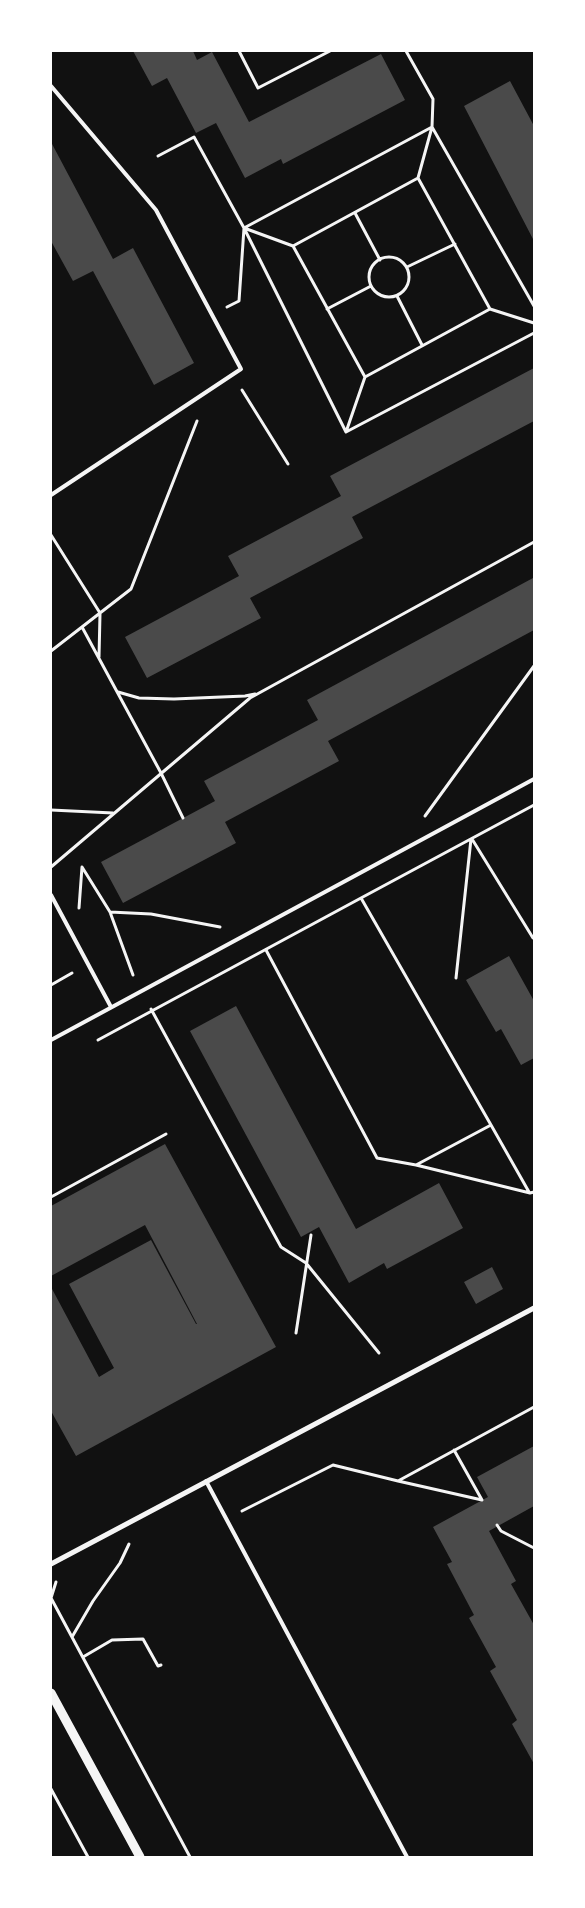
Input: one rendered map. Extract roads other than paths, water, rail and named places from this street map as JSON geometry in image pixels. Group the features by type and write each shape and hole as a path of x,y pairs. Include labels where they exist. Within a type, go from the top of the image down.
{"street":[{"path":"51,1564 534,1308"},
{"path":"51,1693 140,1857"}],"lane":[{"path":"51,86 156,210 241,369 51,495"},
{"path":"51,1040 534,779"},
{"path":"51,894 111,1007"},
{"path":"206,1481 407,1857"}]}
